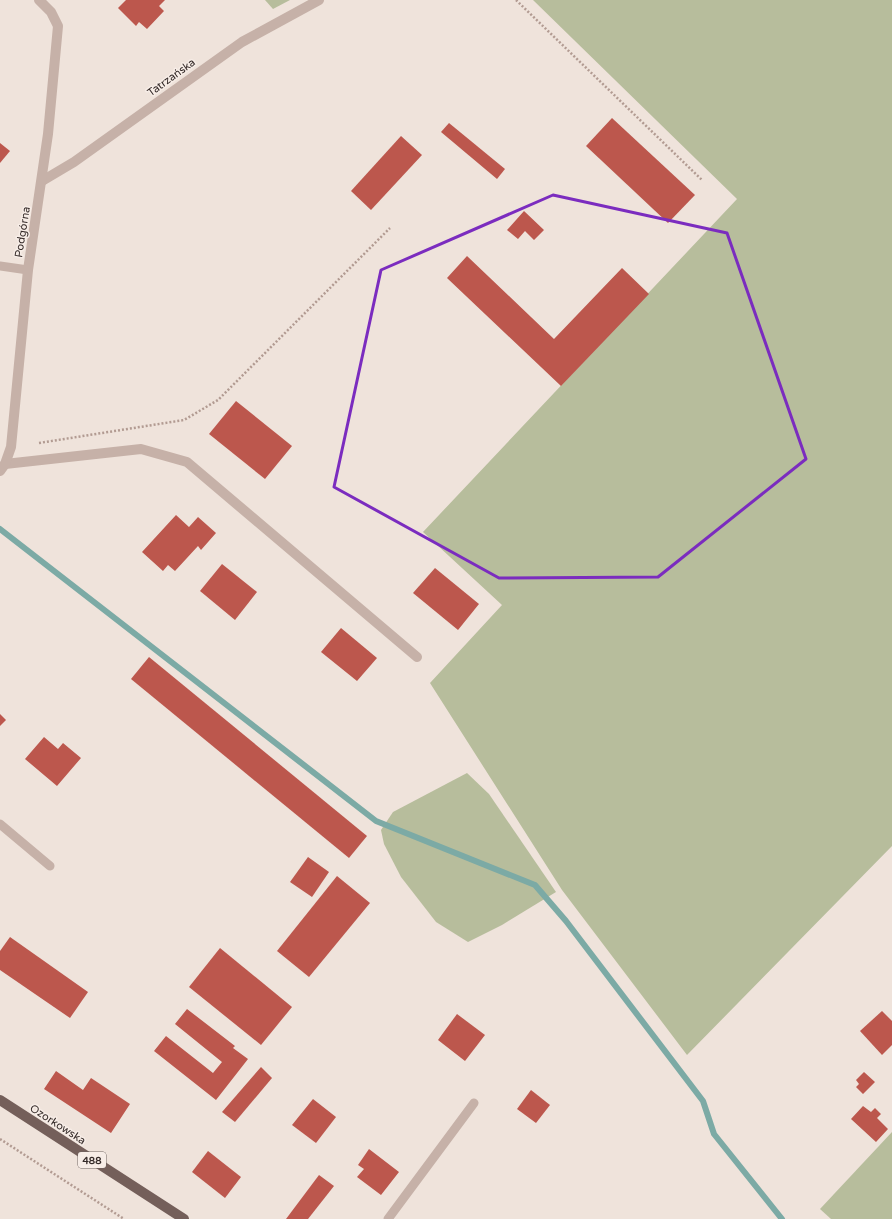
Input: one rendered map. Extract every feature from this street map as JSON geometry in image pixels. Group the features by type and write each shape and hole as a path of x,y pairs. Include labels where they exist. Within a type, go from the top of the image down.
{"main road":[{"name":"Ozorkowska","path":"0,1100 184,1219"}],"street":[{"name":"Podgórna","path":"2,468 11,447 28,270 42,181 58,26 51,12 39,0"},
{"name":"Tatrzańska","path":"42,181 74,162 242,42 319,0"},
{"path":"2,468 141,449 187,462 417,657"}],"lane":[{"path":"0,266 28,270"},
{"path":"0,824 50,866"},
{"path":"388,1219 474,1103"}],"path":[{"path":"516,0 702,180"},
{"path":"11,447 184,420 218,400 390,228"},
{"path":"0,1139 124,1219"}],"highlighted area":[{"path":"553,195 727,233 806,459 658,577 499,578 334,487 381,270"}],"green space":[{"path":"265,0 290,0 273,9"},
{"path":"533,0 892,0 892,846 687,1055 562,890 430,683 502,605 423,532 737,199"},
{"path":"467,773 489,794 556,892 502,925 468,942 436,922 401,877 384,844 381,830 393,812"},
{"path":"892,1132 892,1219 831,1219 820,1209"}],"building":[{"path":"126,0 165,0 159,6 164,11 147,29 139,22 136,26 118,8"},
{"path":"612,118 695,195 668,223 586,146"},
{"path":"449,123 505,169 497,179 441,132"},
{"path":"401,136 422,155 371,210 351,191"},
{"path":"0,143 10,151 0,163"},
{"path":"524,211 544,230 534,240 525,231 518,239 507,230"},
{"path":"467,256 554,339 622,268 649,294 561,386 447,278"},
{"path":"236,401 292,446 265,479 209,434"},
{"path":"176,515 189,527 198,517 216,533 201,550 198,546 175,571 168,565 163,571 142,552"},
{"path":"222,564 257,592 235,620 200,591"},
{"path":"435,568 479,604 458,630 413,593"},
{"path":"341,628 377,658 357,681 321,652"},
{"path":"149,657 367,836 349,858 131,679"},
{"path":"0,714 6,720 0,726"},
{"path":"44,737 58,749 63,743 81,758 57,786 25,759"},
{"path":"308,857 329,872 312,897 290,882"},
{"path":"337,876 370,903 309,977 277,951"},
{"path":"10,937 88,992 70,1018 0,970 0,951"},
{"path":"220,948 292,1007 261,1045 189,987"},
{"path":"187,1009 235,1046 233,1048 248,1059 216,1100 154,1051 166,1036 213,1073 222,1062 175,1024"},
{"path":"882,1011 892,1021 892,1045 882,1055 860,1031"},
{"path":"457,1014 485,1035 465,1061 438,1040"},
{"path":"261,1067 272,1078 235,1122 222,1112"},
{"path":"56,1071 83,1090 91,1078 130,1104 111,1133 44,1089"},
{"path":"864,1072 875,1082 863,1094 856,1087 859,1084 856,1080"},
{"path":"531,1090 550,1105 536,1123 517,1109"},
{"path":"313,1099 336,1117 316,1143 292,1125"},
{"path":"863,1106 871,1112 875,1108 881,1114 877,1118 888,1129 876,1142 851,1119"},
{"path":"369,1149 399,1172 381,1195 357,1177 364,1169 358,1165"},
{"path":"208,1151 241,1177 225,1198 192,1172"},
{"path":"319,1175 334,1186 308,1219 286,1219"}],"waterway":[{"path":"0,529 376,821 535,885 566,921 703,1101 714,1134 782,1219"}]}
